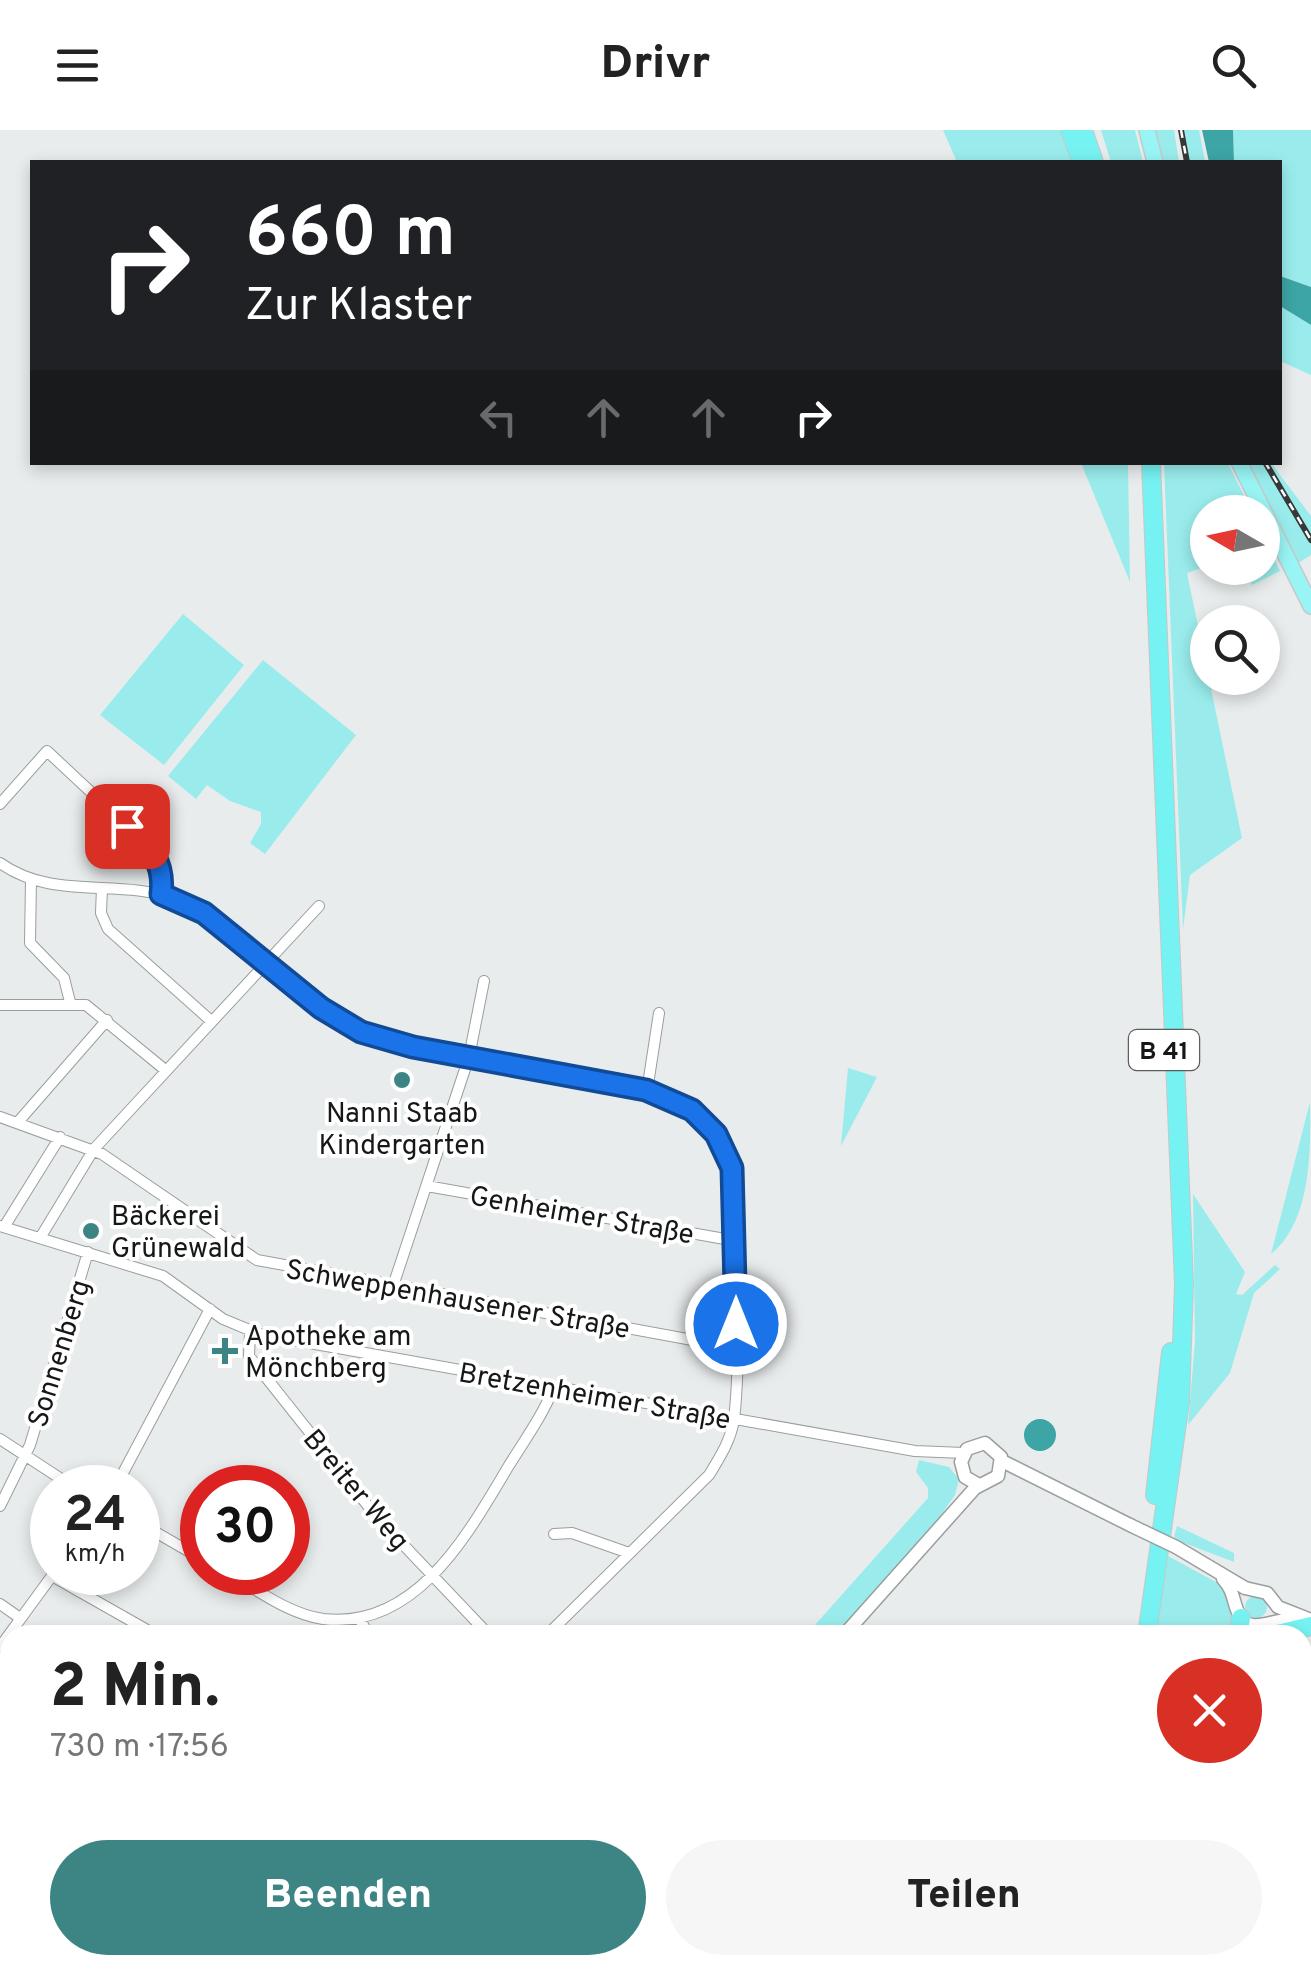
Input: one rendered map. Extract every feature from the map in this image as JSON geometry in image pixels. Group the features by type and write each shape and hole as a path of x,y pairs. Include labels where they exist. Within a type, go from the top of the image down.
{"highway":[{"path":"1070,130 1081,160"},
{"path":"1083,130 1093,160"},
{"name":"B 41","path":"1137,1625 1167,1402 1172,1285 1139,465"},
{"name":"B 41","path":"1148,1625 1180,1402 1184,1284 1150,465"},
{"path":"1252,1625 1311,1623"}],"main road":[{"path":"1147,130 1154,160"},
{"path":"1240,465 1311,606"}],"street":[{"path":"0,804 47,751 154,851 163,880 161,894"},
{"path":"0,863 31,880 161,894 204,913 321,1008 361,1032 469,1058 646,1090 692,1110 726,1150 735,1190 736,1242 734,1420 728,1444 709,1475 557,1625"},
{"path":"31,880 30,942 64,978 70,1002"},
{"path":"102,888 102,913 108,929 210,1020"},
{"path":"40,1238 94,1149 319,906"},
{"path":"393,1286 469,1058 484,981"},
{"path":"0,1005 70,1002 90,1007 164,1069"},
{"path":"646,1090 659,1013"},
{"path":"18,1122 107,1020"},
{"name":"Schweppenhausener Straße","path":"0,1117 94,1149 247,1255 393,1286 736,1348"},
{"path":"2,1226 60,1137"},
{"name":"Genheimer Straße","path":"427,1186 736,1242"},
{"name":"Bretzenheimer Straße","path":"2,1226 169,1279 250,1332 916,1452 951,1463 964,1474"},
{"name":"Sonnenberg","path":"0,1506 26,1456 88,1252"},
{"path":"127,1465 210,1309"},
{"name":"Breiter Weg","path":"250,1332 249,1356 376,1516 479,1625"},
{"path":"269,1595 308,1616 359,1618 382,1610 431,1578 469,1533 554,1387"},
{"path":"0,1439 40,1465"},
{"path":"942,1528 964,1474 964,1452 984,1444 996,1450 1002,1461 1036,1480 1176,1547 1252,1590 1266,1593 1274,1603 1311,1623"},
{"name":"Bretzenheimer Straße","path":"916,1452 964,1452"},
{"path":"998,1476 1002,1461"},
{"path":"964,1474 978,1484"},
{"path":"853,1625 978,1484 998,1476 1036,1480"},
{"path":"554,1534 572,1533 630,1553"},
{"path":"1206,1564 1230,1587 1252,1625"},
{"path":"1252,1590 1252,1625"},
{"path":"15,1625 37,1595"},
{"path":"88,1595 139,1625"},
{"path":"1252,1625 1274,1603"},
{"path":"0,1604 20,1618"},
{"path":"359,1618 363,1625"}],"shaded area":[{"path":"943,130 1062,130 1073,160 956,160"},
{"path":"1101,130 1135,130 1142,160 1110,160"},
{"path":"1156,130 1174,130 1179,160 1164,160"},
{"path":"1184,130 1199,130 1205,160 1189,160"},
{"path":"1202,130 1233,130 1234,160 1209,160"},
{"path":"1233,130 1311,130 1311,287 1282,277 1282,160 1234,160"},
{"path":"1282,277 1311,287 1311,325 1282,307"},
{"path":"1282,307 1311,325 1311,375 1282,362"},
{"path":"1082,465 1128,465 1130,582"},
{"path":"1164,465 1229,465 1244,495 1190,495 1187,573 1194,605 1190,605 1190,695 1212,695 1242,838 1190,875 1183,929"},
{"path":"1250,465 1273,465 1311,516 1311,555 1297,564 1280,528 1280,495 1264,495"},
{"path":"183,614 244,665 164,765 100,715"},
{"path":"263,660 356,735 265,854 250,843 261,824 261,812 230,801 207,785 196,799 168,776"},
{"path":"848,1068 877,1077 841,1146"},
{"path":"1310,1102 1309,1164 1301,1205 1294,1224 1271,1254"},
{"path":"1193,1194 1245,1272 1236,1294 1242,1295 1275,1265 1280,1269 1254,1293 1230,1373 1188,1425 1195,1342"},
{"path":"1040,1419 1051,1424 1056,1435 1051,1446 1040,1451 1029,1446 1024,1435 1029,1424"},
{"path":"919,1460 949,1467 959,1479 955,1495 927,1535 843,1625 815,1625 928,1498 928,1488 916,1472"},
{"path":"1177,1526 1234,1553 1234,1562 1179,1541 1174,1537"},
{"path":"1168,1556 1227,1588 1233,1625 1158,1625"},
{"path":"1252,1596 1260,1596 1267,1607 1260,1618 1252,1618 1245,1611 1245,1603"}],"railway":[{"path":"1181,130 1187,160"},
{"path":"1267,465 1311,540"}],"place":[{"name":"Nanni Staab Kindergarten","path":"402,1080"},
{"name":"Bäckerei Grünewald","path":"91,1231"},
{"name":"Apotheke am Mönchberg","path":"225,1351"}],"route":[{"path":"127,826 154,851 163,880 161,894 178,899 216,921 321,1008 352,1027 413,1047 646,1090 692,1110 716,1134 732,1168 736,1324"}]}
